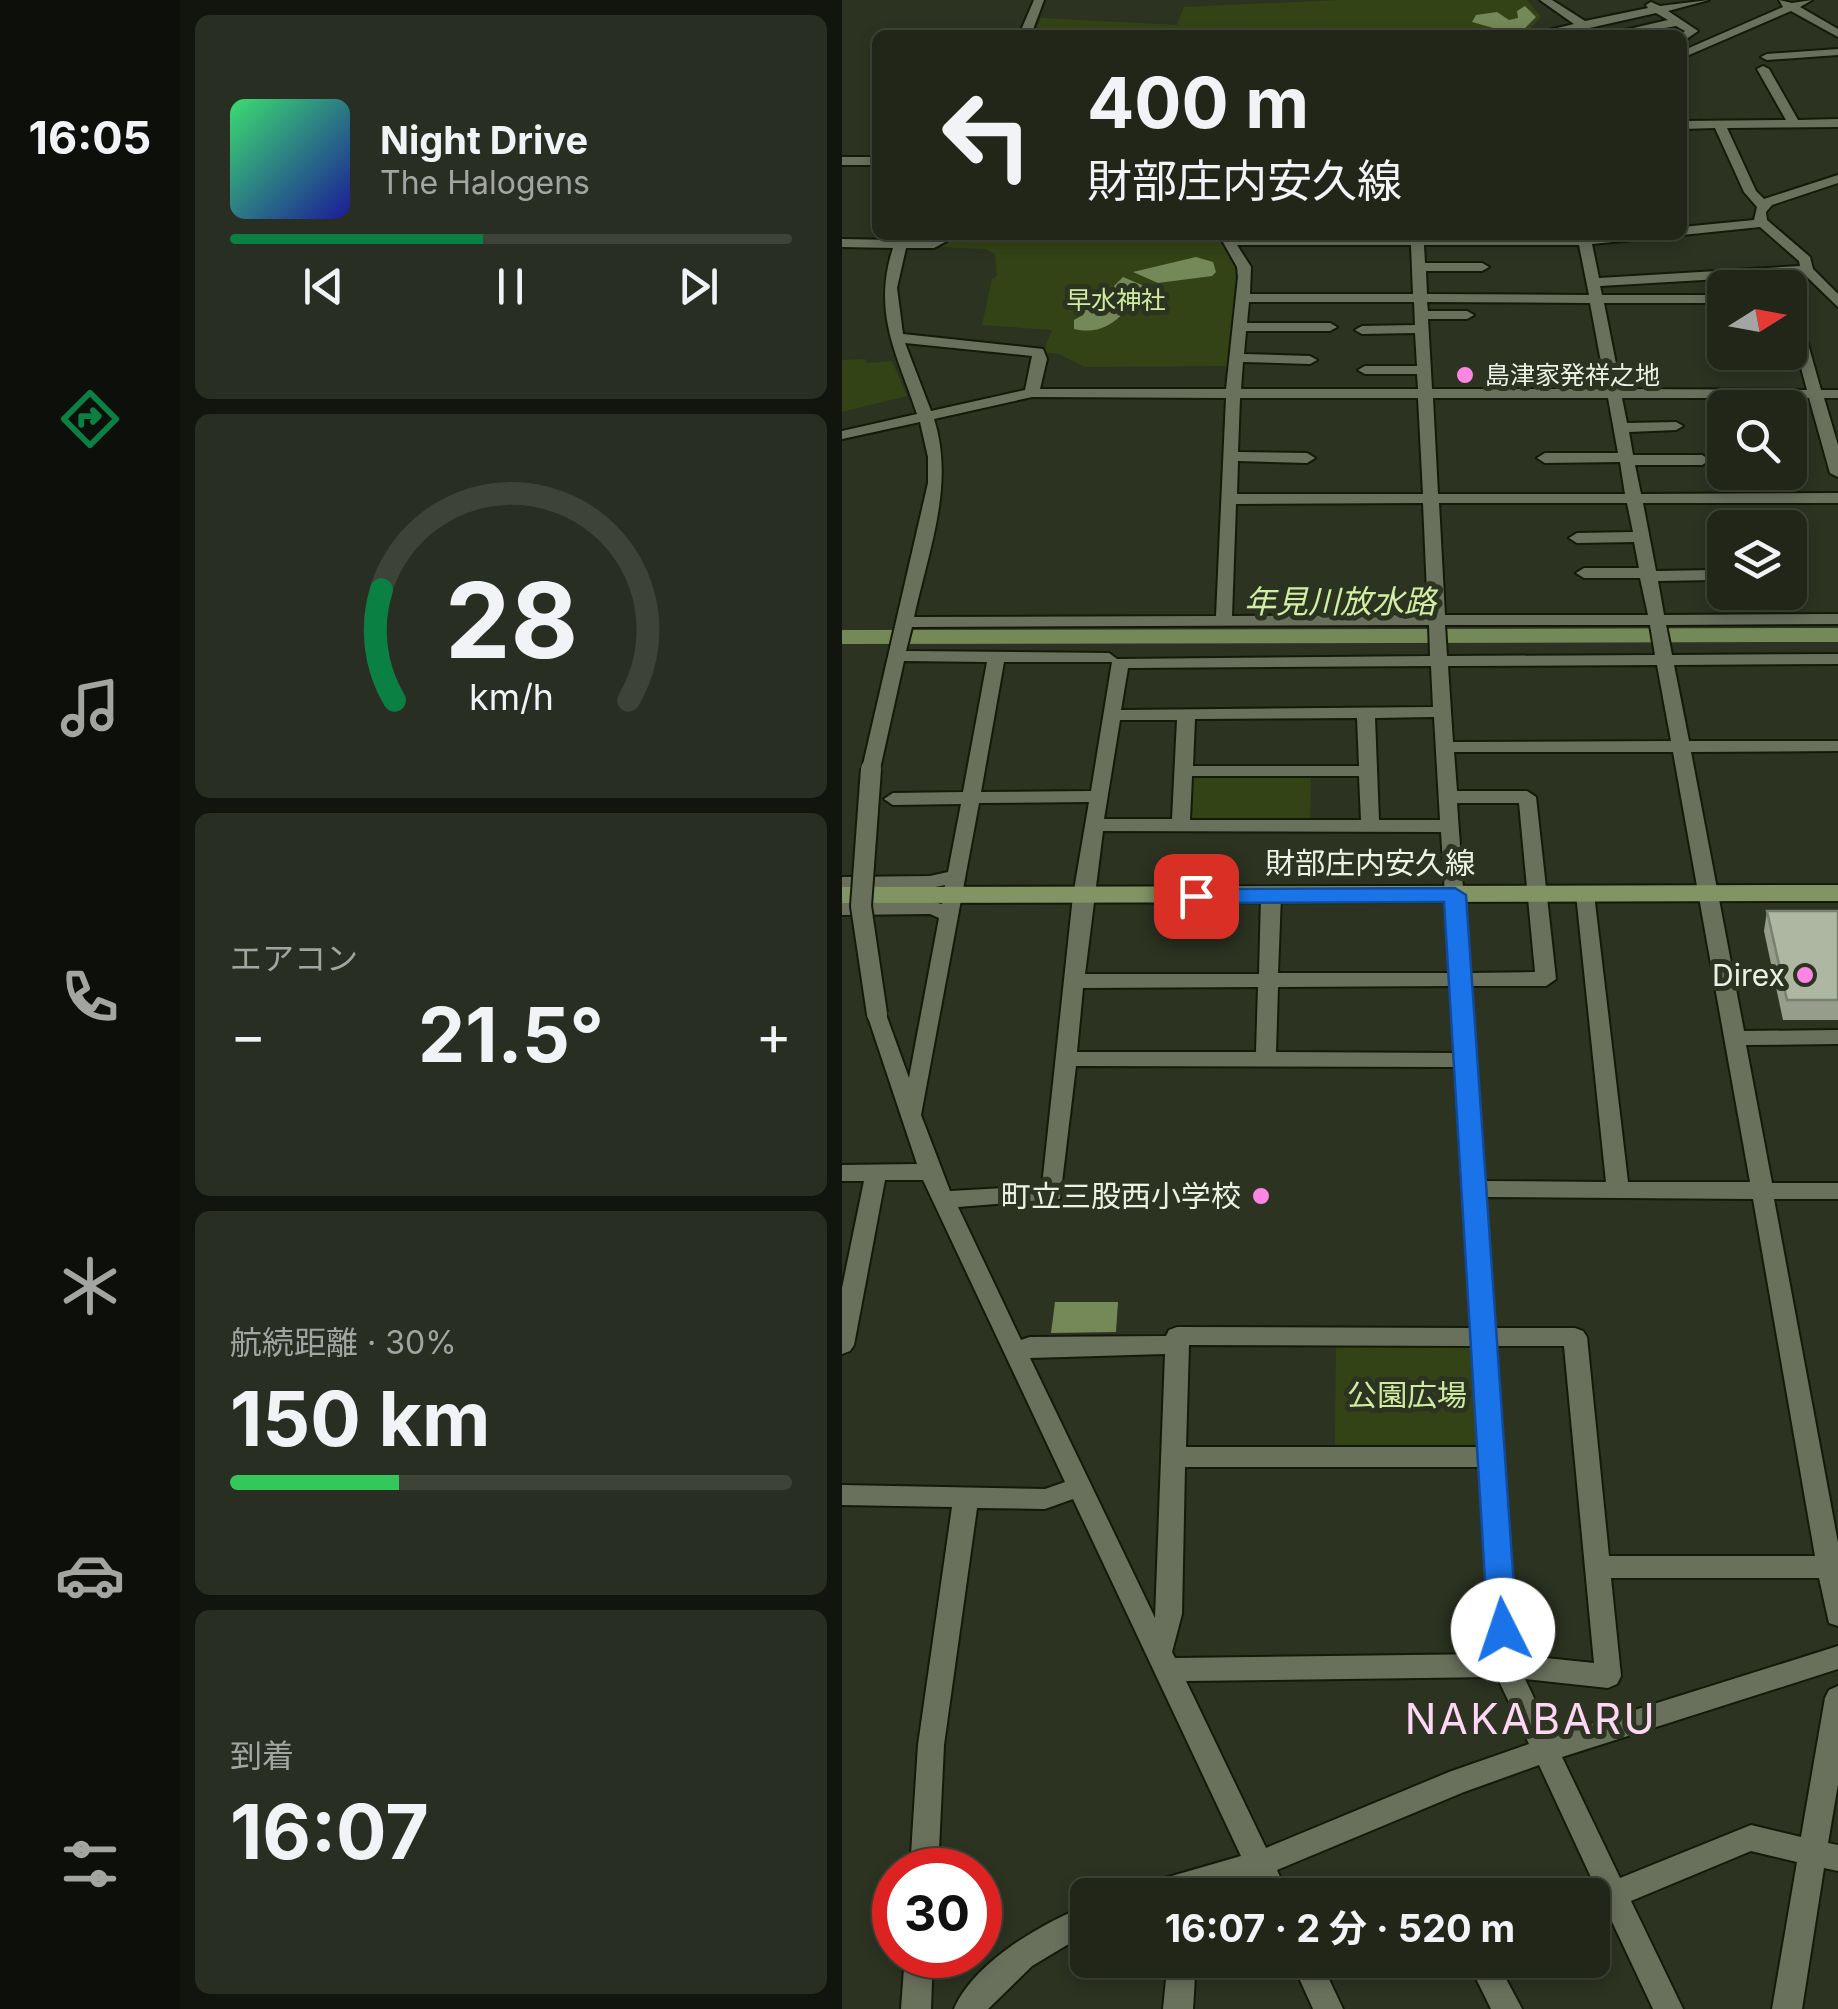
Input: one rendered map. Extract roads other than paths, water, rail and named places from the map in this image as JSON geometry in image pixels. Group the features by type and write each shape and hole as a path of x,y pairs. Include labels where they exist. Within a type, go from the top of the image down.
{"main road":[{"name":"財部庄内安久線","path":"842,895 1838,893"}],"street":[{"path":"1027,30 1039,0"},
{"path":"1544,0 1591,30"},
{"path":"1642,0 1692,31 1687,35"},
{"path":"1687,52 1786,3 1806,0"},
{"path":"1549,30 1695,1"},
{"path":"1786,3 1838,34"},
{"path":"1606,8 1618,16"},
{"path":"1636,30 1678,22"},
{"path":"1558,27 1562,30"},
{"path":"1794,123 1765,63 1838,52"},
{"path":"1687,125 1838,123"},
{"path":"1719,124 1750,192 1762,205 1764,223 1805,260 1811,300 1814,394 1838,474"},
{"path":"842,161 872,162"},
{"path":"1762,205 1838,180"},
{"path":"1687,231 1764,223"},
{"path":"842,243 902,240 934,244 942,240"},
{"path":"902,240 890,298 898,338 929,416 937,461 936,483 871,769 863,830 861,906 877,1014 930,1172 1266,1878"},
{"path":"1224,619 1229,456 1244,266 1229,240"},
{"path":"1417,240 1439,656 1505,1665 1545,1751 1595,1878"},
{"path":"1584,240 1709,892 1838,1615"},
{"path":"1418,267 1482,267"},
{"path":"1594,282 1707,276"},
{"path":"1241,298 1707,299"},
{"path":"1362,330 1467,315"},
{"path":"1238,327 1330,326"},
{"path":"898,338 1038,352 1040,360 1032,394"},
{"path":"1236,358 1310,360"},
{"path":"1364,370 1423,370"},
{"path":"842,435 1032,394 1838,394"},
{"path":"1620,428 1676,426"},
{"path":"1229,456 1307,458"},
{"path":"1546,458 1702,460"},
{"path":"1227,500 1838,498"},
{"path":"1577,538 1640,537"},
{"path":"1584,573 1707,575"},
{"path":"903,622 1224,619 1438,625 1838,619"},
{"path":"943,1200 1052,1194 1084,896 1120,663 1662,653 1838,660"},
{"path":"897,654 1109,658"},
{"path":"913,1113 998,656"},
{"path":"1112,716 1443,712"},
{"path":"1366,713 1370,826"},
{"path":"1181,825 1186,715"},
{"path":"1445,747 1838,746"},
{"path":"1184,771 1368,772"},
{"path":"893,800 1099,796"},
{"path":"1076,981 1546,980 1526,797 1448,797"},
{"path":"1095,825 1450,826"},
{"path":"842,883 930,882 954,895"},
{"path":"1584,894 1618,1191"},
{"path":"842,909 933,908 954,895"},
{"path":"1266,1060 1272,896"},
{"path":"1735,1038 1838,1038"},
{"path":"1068,1059 1465,1060"},
{"path":"842,1173 930,1172"},
{"path":"842,1345 876,1173"},
{"path":"1472,1189 1838,1191"},
{"path":"1177,1336 1574,1337 1608,1676 1505,1665 1164,1661 1169,1614 1177,1336"},
{"path":"1017,1354 1030,1346 1177,1345"},
{"path":"1172,1457 1492,1456"},
{"path":"842,1495 1045,1499 1080,1486"},
{"path":"925,1848 931,1745 966,1496"},
{"path":"1597,1567 1829,1567"},
{"path":"1217,1878 1545,1751 1838,1657"},
{"path":"1787,2009 1825,1855 1838,1698"},
{"path":"1610,1895 1750,1838 1825,1855"},
{"path":"1610,1910 1668,2009"},
{"path":"969,2009 992,1980 1055,1931 1070,1925"},
{"path":"916,2009 918,1978"},
{"path":"1178,2009 1181,1978"},
{"path":"1313,1978 1328,2009"},
{"path":"1491,1978 1508,2009"}],"waterway":[{"name":"年見川放水路","path":"842,637 1838,635"}],"place":[{"name":"島津家発祥之地","path":"1465,375"},
{"name":"Direx","path":"1805,975"},
{"name":"町立三股西小学校","path":"1261,1196"}],"district":[{"name":"NAKABARU","path":"1531,1718"}],"park label":[{"name":"早水神社","path":"1116,300"},
{"name":"公園広場","path":"1407,1395"}]}
